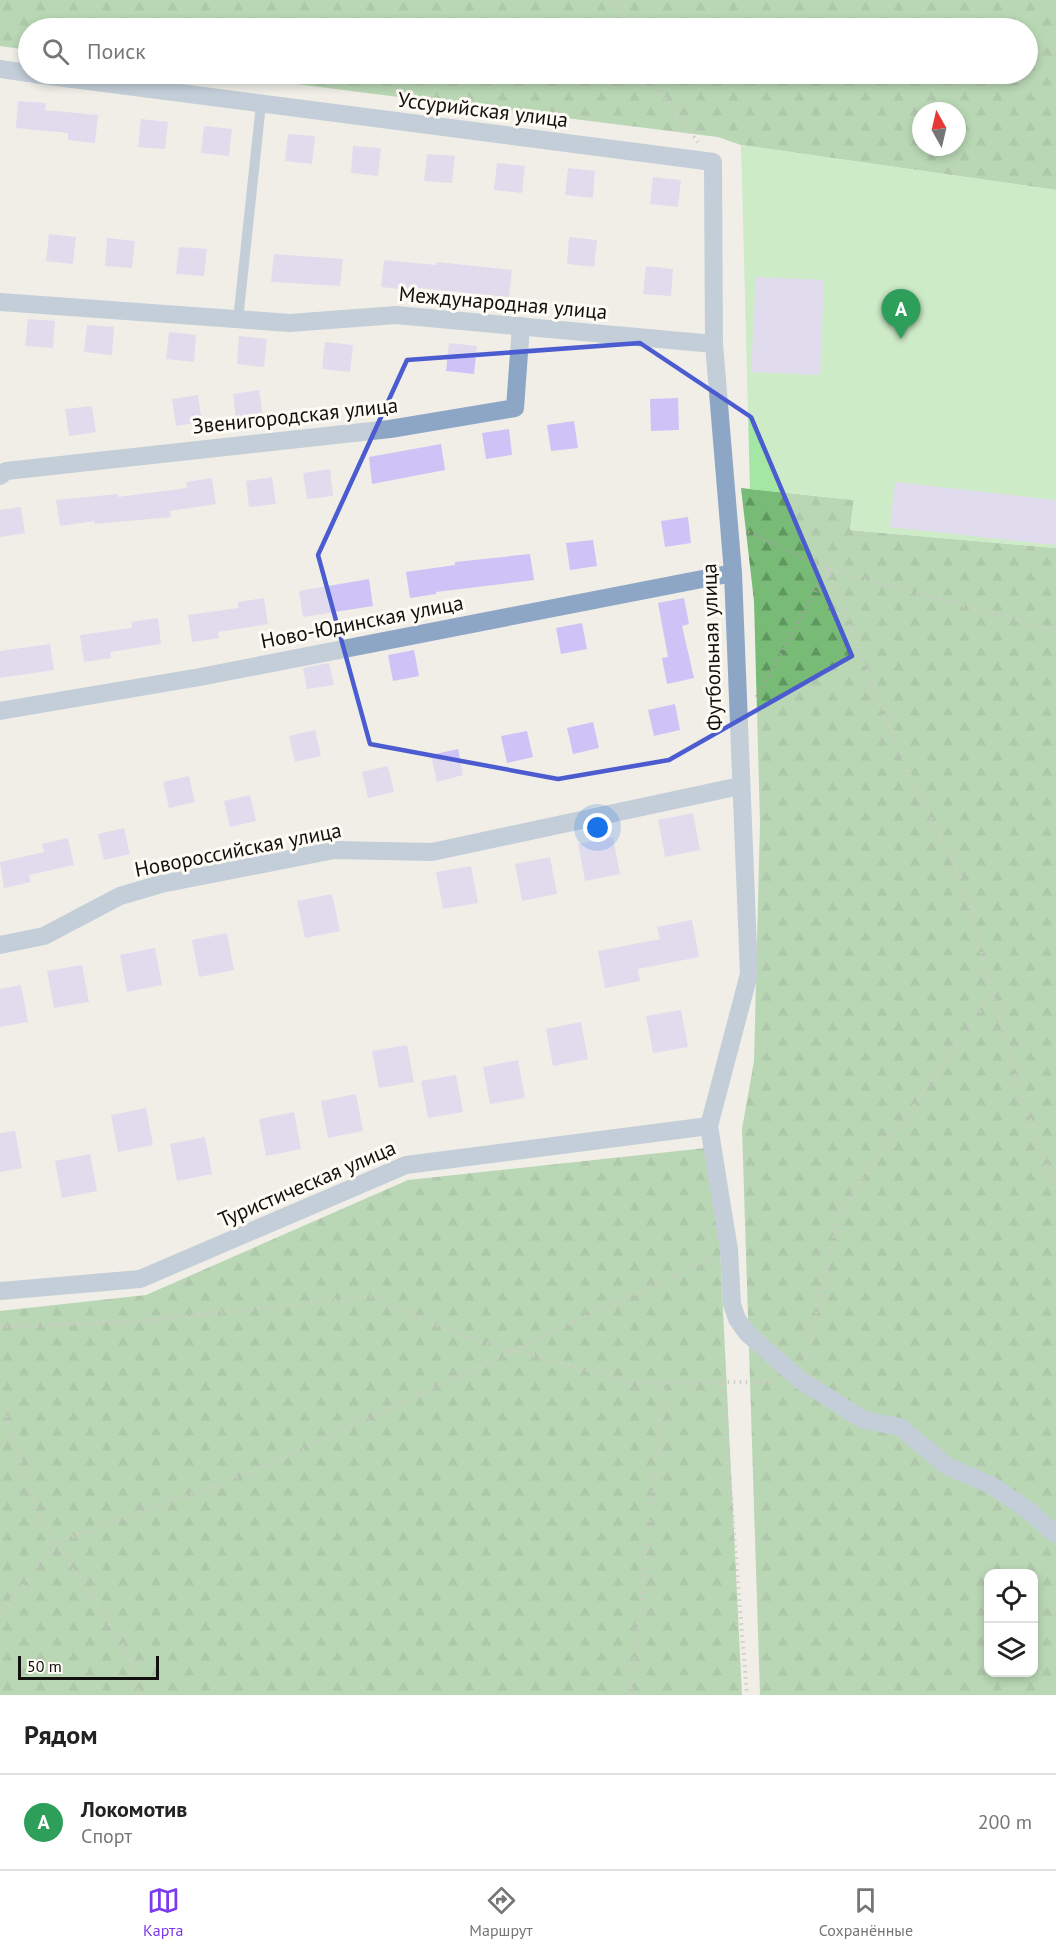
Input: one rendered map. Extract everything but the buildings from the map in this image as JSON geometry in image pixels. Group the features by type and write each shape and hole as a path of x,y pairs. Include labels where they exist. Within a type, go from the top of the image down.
{"street":[{"path":"0,69 18,72"},
{"name":"Уссурийская улица","path":"110,84 713,162"},
{"name":"Футбольная улица","path":"709,1126 748,974 733,573 714,344 713,162"},
{"name":"Международная улица","path":"0,302 290,323 396,315 714,344"},
{"name":"Звенигородская улица","path":"0,476 6,471 390,429 514,408 521,326"},
{"name":"Ново-Юдинская улица","path":"0,711 200,677 733,573"},
{"name":"Новороссийская улица","path":"1,940 44,936 120,896 161,884 334,850 432,852 740,786"},
{"path":"709,1126 729,1250 732,1304 737,1319 747,1333 800,1380 864,1420 900,1427 947,1466 991,1485 1025,1508 1056,1534"},
{"name":"Туристическая улица","path":"0,1291 140,1279 406,1165 709,1126"}],"lane":[{"path":"238,320 261,104"}],"path":[{"path":"616,0 624,18"},
{"path":"654,84 713,162"},
{"path":"728,523 827,569 1056,630"},
{"path":"755,701 827,569"},
{"path":"827,569 906,767 962,882 1021,1095 1056,1189"},
{"path":"0,1327 140,1322 372,1296 464,1338 635,1383 722,1384 800,1380 840,1212 993,992"},
{"path":"0,1614 56,1543 252,1472 729,1250"},
{"path":"631,1695 664,1383"},
{"path":"722,1384 747,1695"},
{"path":"0,1406 5,1411 38,1516 124,1648 140,1695"}],"highlighted area":[{"path":"640,343 751,417 852,656 669,760 558,779 370,744 318,555 407,360"}],"green space":[{"path":"0,0 1056,0 1056,190 741,145 718,137 296,84 1038,84 1038,18 18,18 18,49 0,46"},
{"path":"741,145 1056,190 1056,548 850,530 854,500 750,489"},
{"path":"741,488 854,500 850,530 1056,548 1056,1695 760,1695 742,1129 754,1061 760,823 754,601"},
{"path":"715,1147 742,1695 0,1695 0,1311 146,1295 408,1180"}],"place":[{"name":"Локомотив","path":"901,339"}]}
